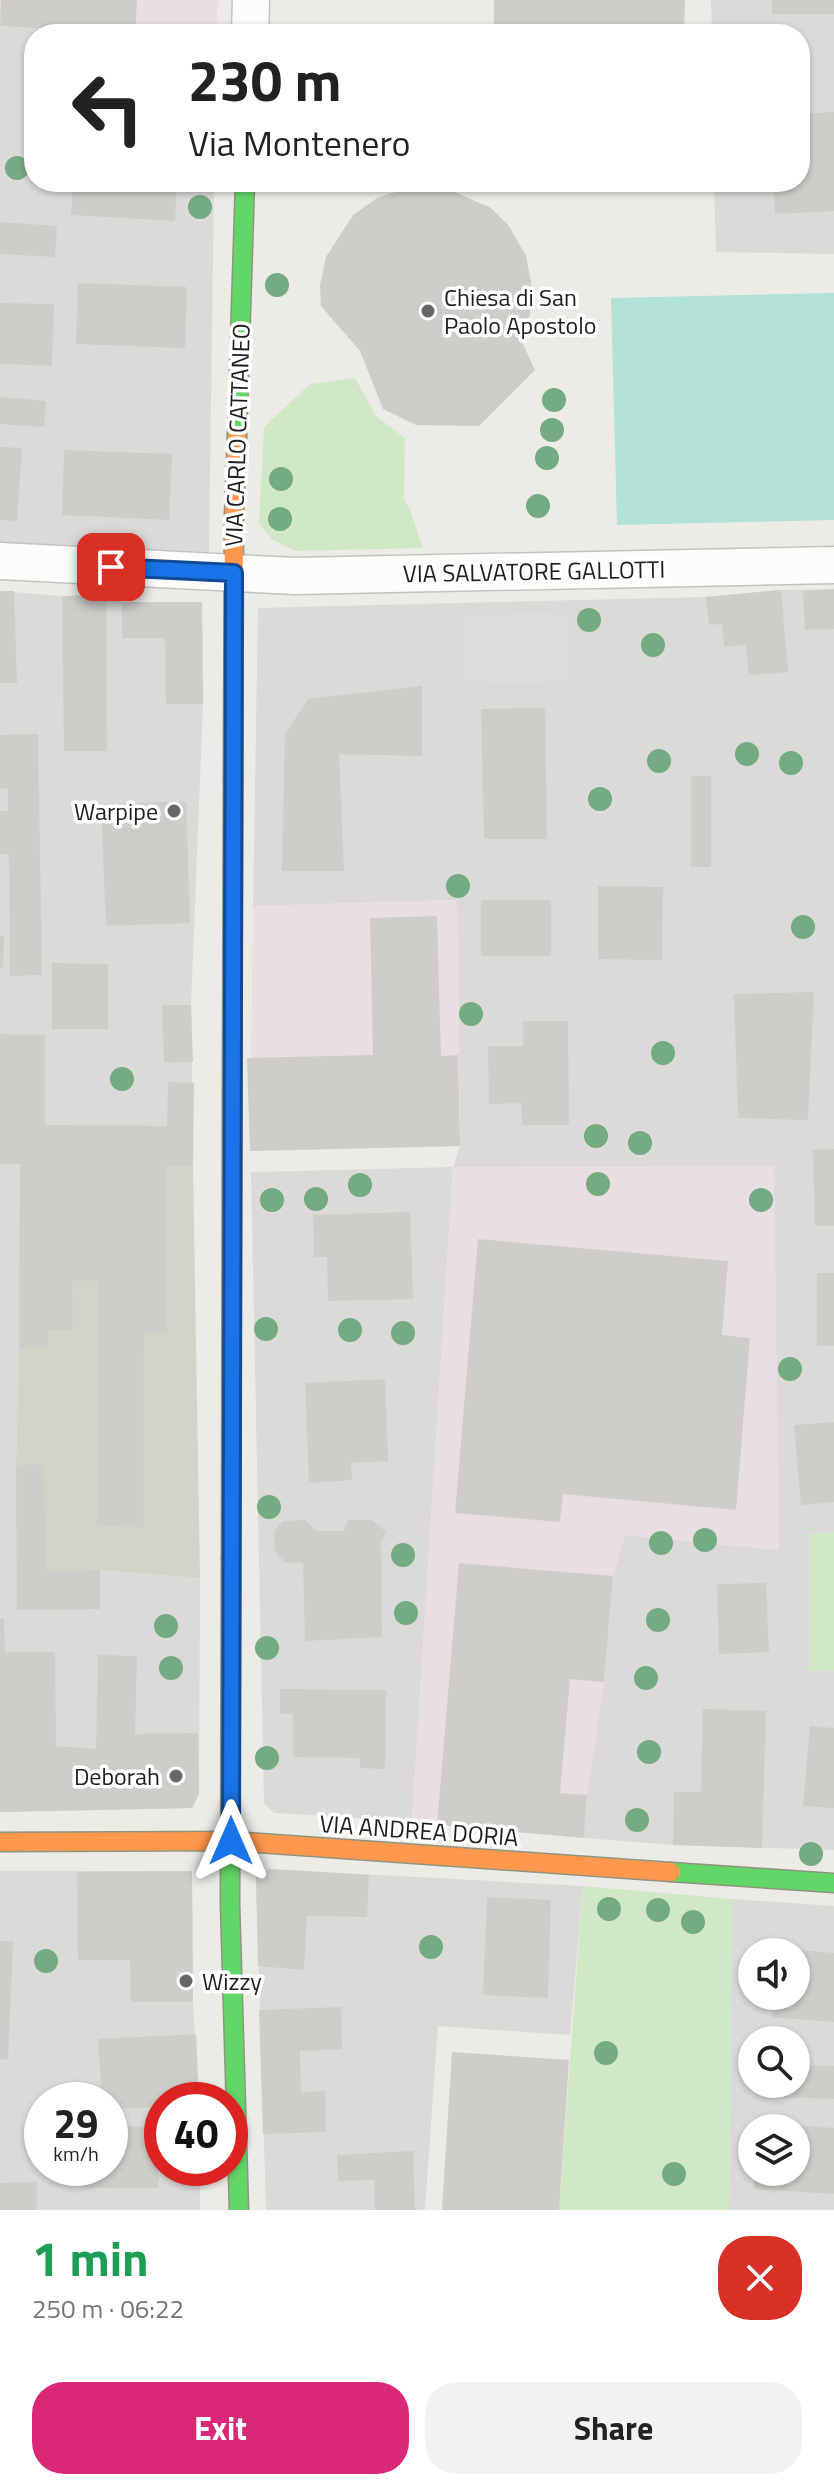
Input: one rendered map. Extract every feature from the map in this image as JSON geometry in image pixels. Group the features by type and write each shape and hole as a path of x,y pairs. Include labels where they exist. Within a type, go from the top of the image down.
{"street":[{"path":"250,24 251,0"},
{"name":"VIA CARLO CATTANEO","path":"239,2210 231,1841 234,516 245,192"},
{"name":"VIA SALVATORE GALLOTTI","path":"0,561 295,576 834,565"},
{"name":"VIA ANDREA DORIA","path":"0,1842 231,1841 834,1883"}],"shaded area":[{"path":"0,0 218,0 217,24 0,26"},
{"path":"711,0 834,0 834,254 716,252 714,192 810,192 810,24 712,24"},
{"path":"0,26 24,28 24,192 214,192 209,552 0,542"},
{"path":"834,293 834,520 617,525 611,298"},
{"path":"834,589 834,1532 810,1534 810,1670 834,1671 834,1850 673,1845 584,1838 587,1795 604,1682 613,1576 625,1535 779,1550 453,1167 460,1146 457,900 253,906 258,608 706,597"},
{"path":"0,591 62,596 106,595 122,602 202,602 203,704 191,1005 193,1166 19,1348 16,1465 100,1570 200,1578 199,1794 192,1808 0,1812"},
{"path":"568,611 570,683 464,685 462,614"},
{"path":"457,900 460,1146 250,1151 253,906"},
{"path":"20,1164 193,1166 200,1578 100,1570 17,1571"},
{"path":"774,1166 779,1550 625,1535 613,1576 604,1682 587,1795 584,1838 412,1821 453,1167"},
{"path":"453,1167 412,1821 274,1813 264,1803 251,1172"},
{"path":"269,1869 583,1886 570,2035 438,2026 425,2210 266,2210 256,1878"},
{"path":"0,1871 192,1871 193,2002 198,2082 144,2082 144,2186 200,2186 200,2210 0,2210"},
{"path":"732,1899 834,1906 834,2210 729,2210"}],"green space":[{"path":"355,378 376,416 405,438 404,500 423,548 295,551 272,539 259,523 264,427 310,384"},
{"path":"834,1532 834,1671 809,1670 809,1534"},
{"path":"583,1886 732,1899 729,2210 559,2210"}],"building":[{"path":"1,0 137,0 136,24 0,26"},
{"path":"494,0 685,0 684,24 494,24"},
{"path":"772,0 834,0 834,14 772,14"},
{"path":"834,112 834,211 775,214 774,192 810,192 810,113"},
{"path":"72,192 176,192 175,221 71,215"},
{"name":"Chiesa di San Paolo Apostolo","path":"395,192 455,192 491,208 509,226 526,256 532,287 530,315 521,340 535,370 479,426 416,425 383,409 360,351 321,306 320,285 326,257 353,215 377,198"},
{"path":"0,222 57,226 55,257 0,254"},
{"path":"78,283 187,287 185,348 76,344"},
{"path":"0,303 54,304 52,366 0,364"},
{"path":"0,397 46,401 44,427 0,424"},
{"path":"0,447 22,448 17,521 0,520"},
{"path":"64,450 172,454 169,520 62,515"},
{"path":"834,589 834,629 805,630 803,591"},
{"path":"781,590 788,672 749,675 746,645 724,647 722,624 709,625 706,597"},
{"path":"0,591 14,591 17,683 0,683"},
{"path":"106,595 107,751 64,751 62,596"},
{"path":"122,602 202,602 203,704 166,704 165,638 122,638"},
{"path":"422,686 422,756 339,754 344,871 282,871 285,734 308,699"},
{"path":"545,708 547,839 484,839 481,709"},
{"path":"38,734 42,975 10,976 9,854 0,854 0,811 8,811 8,788 0,789 0,735"},
{"path":"691,776 711,776 711,867 691,867"},
{"path":"186,802 190,923 106,926 101,804"},
{"path":"598,886 663,887 662,960 598,959"},
{"path":"481,900 551,900 551,956 481,956"},
{"path":"437,916 441,1056 458,1055 460,1146 250,1151 247,1058 373,1055 370,918"},
{"path":"0,935 4,936 3,969 0,968"},
{"path":"52,963 108,964 108,1029 52,1029"},
{"path":"814,992 808,1120 738,1118 734,994"},
{"path":"162,1005 191,1005 193,1062 164,1063"},
{"path":"523,1021 568,1021 569,1125 522,1125 521,1103 489,1104 488,1046 523,1046"},
{"path":"0,1034 45,1035 45,1125 167,1126 168,1082 194,1083 193,1166 167,1166 167,1333 144,1333 143,1527 97,1526 98,1281 72,1281 73,1330 48,1330 48,1348 19,1348 20,1164 0,1164"},
{"path":"834,1149 834,1226 815,1226 813,1150"},
{"path":"410,1212 413,1299 328,1301 327,1257 314,1257 313,1215"},
{"path":"478,1239 728,1261 722,1335 750,1338 736,1510 563,1494 560,1522 455,1513"},
{"path":"817,1273 834,1273 834,1346 817,1346"},
{"path":"385,1379 388,1461 351,1463 352,1480 309,1483 305,1383"},
{"path":"834,1422 834,1502 801,1505 794,1425"},
{"path":"16,1465 44,1465 46,1571 100,1570 100,1609 17,1610"},
{"path":"305,1520 317,1531 344,1531 348,1520 372,1520 386,1532 381,1543 382,1637 305,1641 303,1563 284,1562 275,1551 274,1531 283,1521"},
{"path":"459,1563 613,1576 604,1682 570,1679 560,1793 587,1795 584,1838 437,1825"},
{"path":"766,1583 769,1652 719,1654 717,1584"},
{"path":"0,1619 4,1619 5,1652 55,1652 56,1746 96,1749 98,1655 137,1656 135,1734 198,1733 199,1794 192,1808 0,1812"},
{"path":"280,1689 386,1690 385,1769 360,1768 360,1758 293,1757 293,1714 280,1714"},
{"path":"703,1709 766,1711 762,1848 673,1845 674,1792 701,1792"},
{"path":"810,1726 834,1728 834,1808 803,1806"},
{"path":"269,1869 369,1875 367,1917 307,1916 304,1970 258,1966 256,1878"},
{"path":"192,1871 193,2002 131,2002 130,1960 78,1960 77,1872"},
{"path":"487,1897 551,1900 548,1998 483,1995"},
{"path":"0,1941 13,1941 8,2060 0,2059"},
{"path":"810,1951 834,1953 834,2022 772,2017 772,2010 810,2010"},
{"path":"341,2007 342,2049 300,2051 301,2092 325,2091 326,2132 263,2134 259,2010"},
{"path":"196,2034 198,2082 144,2082 144,2108 128,2108 128,2082 101,2082 98,2039"},
{"path":"452,2052 569,2060 559,2210 442,2210"},
{"path":"810,2065 834,2066 834,2099 807,2098 810,2098"},
{"path":"128,2126 144,2127 144,2186 159,2188 81,2188 128,2186"},
{"path":"810,2126 834,2128 834,2194 754,2189 754,2186 810,2186"},
{"path":"413,2151 415,2210 375,2210 374,2180 338,2181 337,2155"},
{"path":"24,2182 24,2186 37,2186 37,2210 0,2210 0,2183"}],"traffic: fast":[{"path":"237,436 245,192"},
{"path":"231,1558 230,1904 239,2210"},
{"path":"671,1872 834,1883"}],"traffic: slow":[{"path":"233,779 237,436"},
{"path":"231,1558 232,1092"},
{"path":"0,1842 231,1841 671,1872"}],"traffic: jam":[{"path":"232,1092 233,779"}],"place":[{"name":"Chiesa di San Paolo Apostolo","path":"428,311"},
{"name":"Warpipe","path":"174,811"},
{"name":"Deborah","path":"176,1776"},
{"name":"Wizzy","path":"186,1981"}],"route":[{"path":"111,567 234,573 231,1841"}]}
